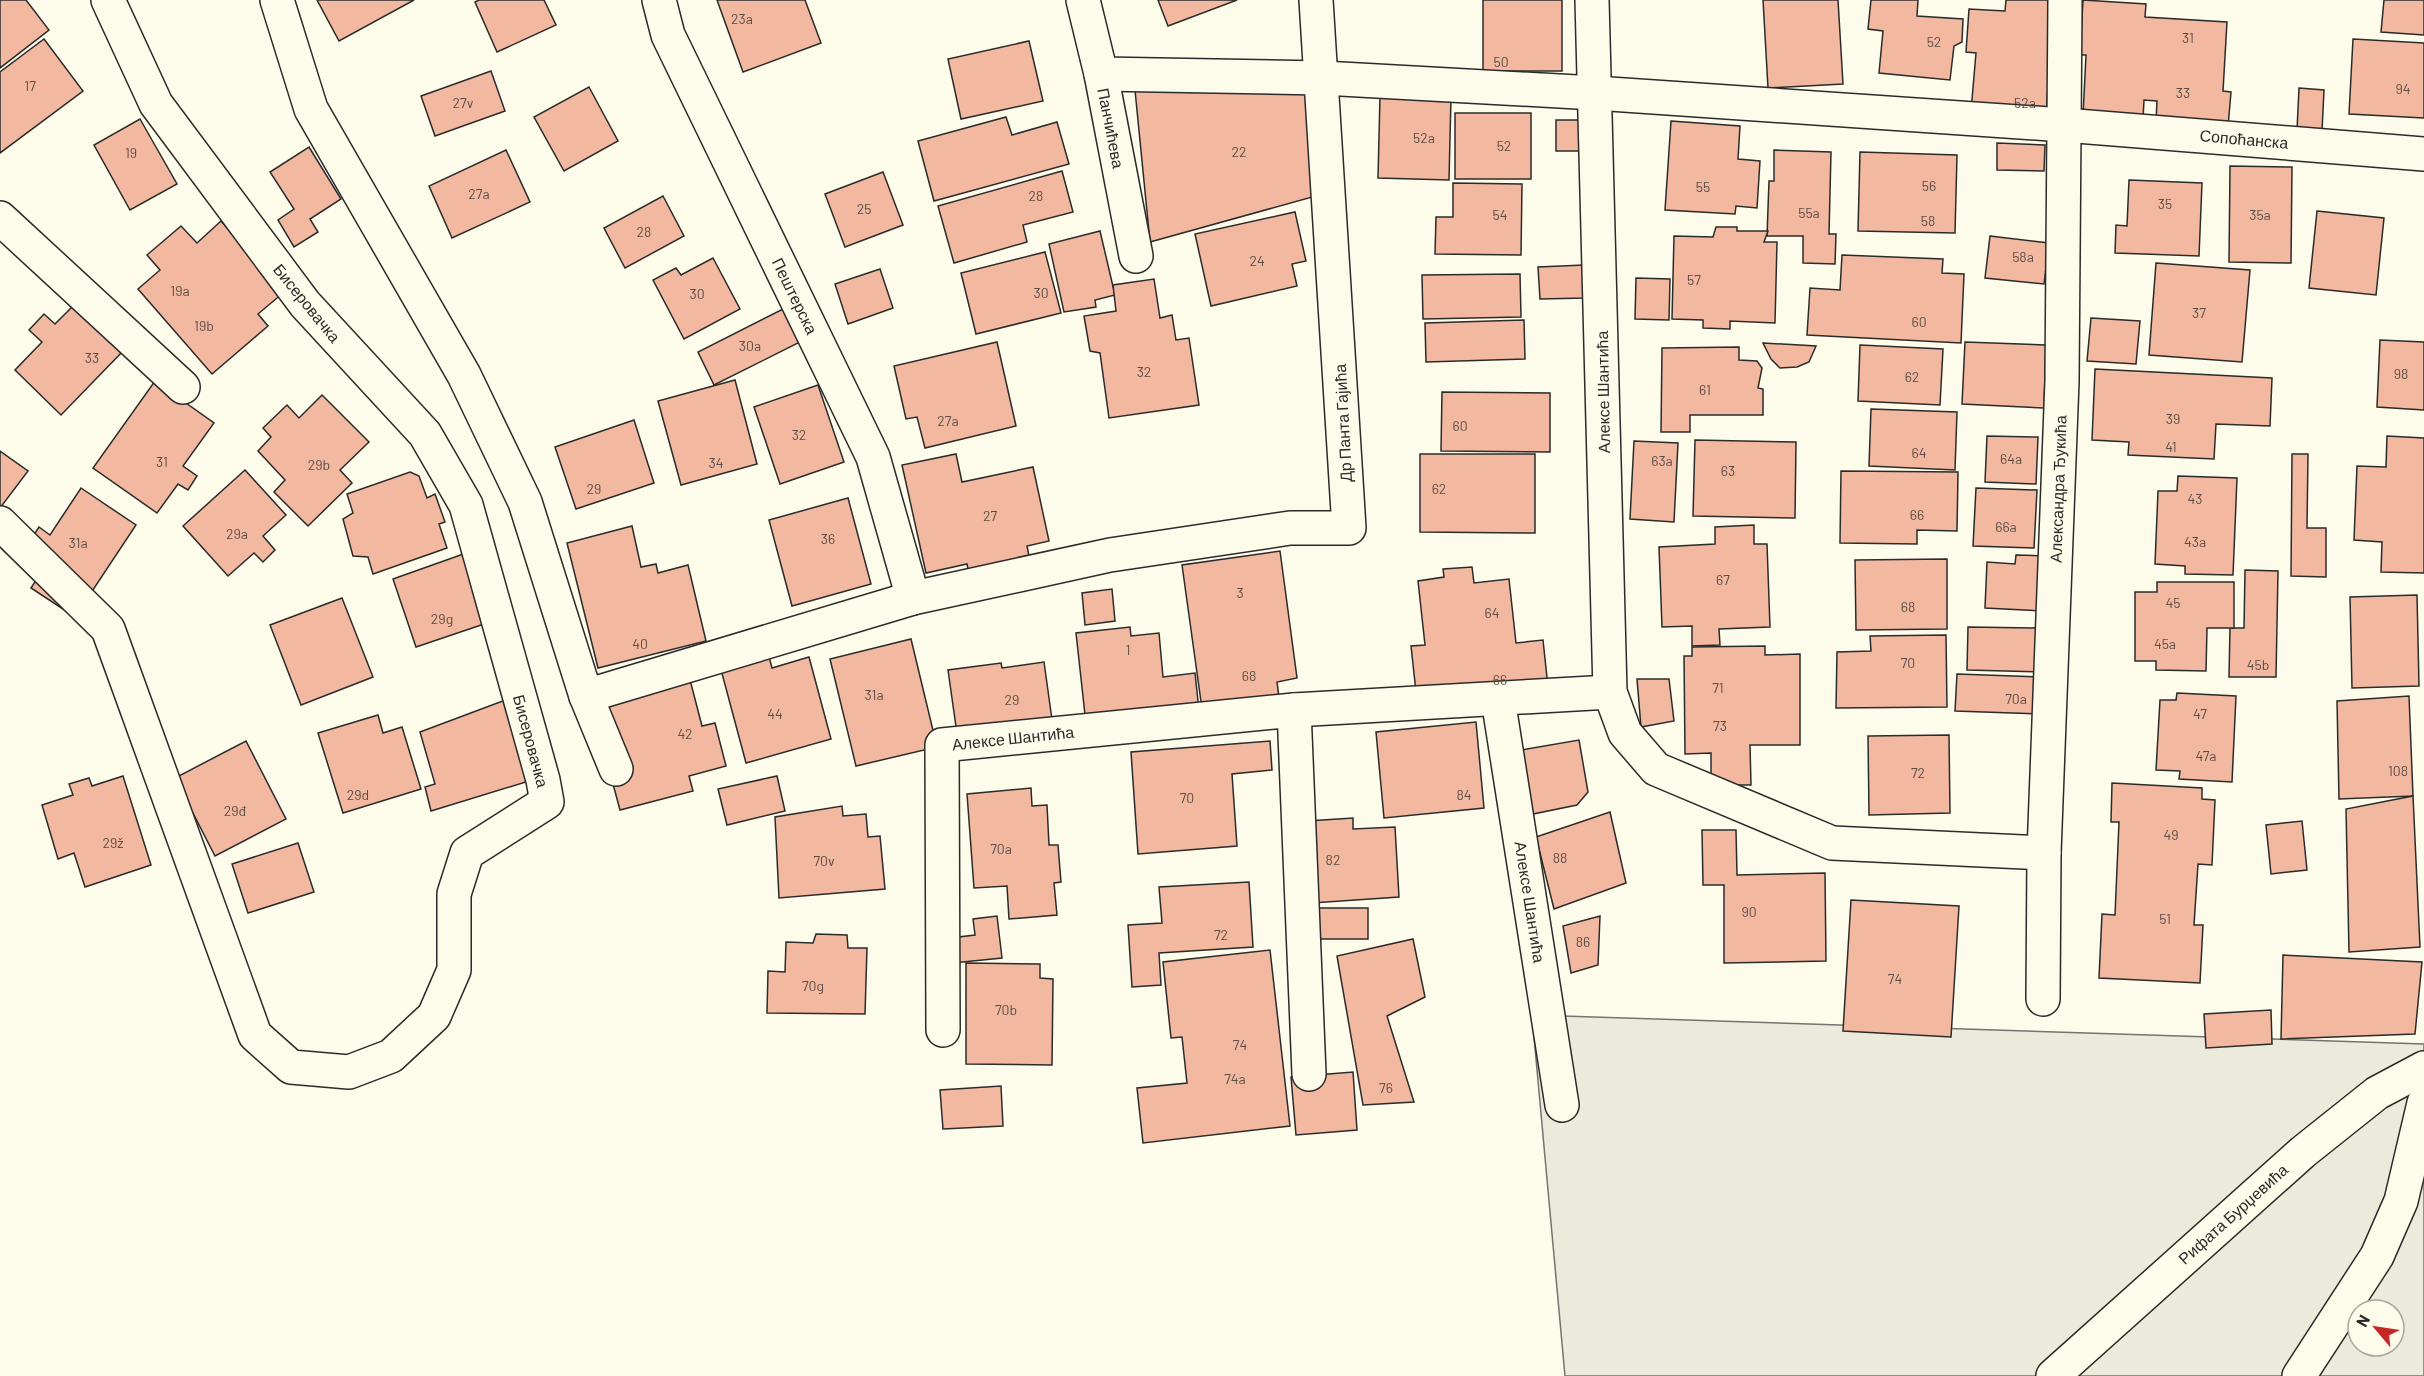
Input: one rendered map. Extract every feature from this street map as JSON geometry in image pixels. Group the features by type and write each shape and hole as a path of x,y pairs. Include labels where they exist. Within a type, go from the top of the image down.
{"street":[{"name":"Бисеровачка","path":"0,523 108,629 255,1035 291,1067 349,1072 391,1056 434,1016 454,969 454,894 467,853 547,802 543,780 466,505 424,434 305,304 156,104 108,0"},
{"path":"277,0 311,109 464,375 525,502 586,696 616,769"},
{"name":"Пештерска","path":"659,0 668,35 873,457 913,598"},
{"name":"Панчићева","path":"1083,0 1101,74 1136,256"},
{"name":"Др Панта Гајића","path":"913,598 1110,555 1290,528 1349,528 1323,78 1316,0"},
{"name":"Алексе Шантића","path":"1592,0 1610,692 1624,733 1656,769 1832,843 2044,853"},
{"name":"Александра Ђукића","path":"2043,999 2044,853 2062,381 2065,0"},
{"path":"1101,74 1323,78 1595,93 2064,125"},
{"name":"Сопоћанска","path":"2064,125 2424,154"},
{"path":"0,218 183,387"},
{"path":"586,696 913,598"},
{"name":"Алексе Шантића","path":"943,1030 942,746 1294,710 1610,692"},
{"name":"Алексе Шантића","path":"1498,699 1562,1105"},
{"path":"1294,710 1309,1074"},
{"name":"Рифата Бурџевића","path":"2053,1376 2302,1152 2377,1093 2400,1078 2424,1068"},
{"path":"2300,1376 2377,1256 2401,1201 2424,1103"}],"shaded area":[{"path":"1532,1015 2424,1044 2424,1376 1565,1376"}],"building":[{"path":"0,0 26,0 49,30 0,68"},
{"path":"317,0 414,0 339,41"},
{"path":"479,0 544,0 556,25 497,52 475,2"},
{"path":"717,0 805,0 821,43 743,72"},
{"path":"1158,0 1237,0 1168,26"},
{"path":"1483,0 1562,0 1562,71 1483,71"},
{"path":"1763,0 1838,0 1843,84 1768,88"},
{"path":"1871,0 1918,0 1917,16 1963,19 1962,42 1954,46 1950,80 1879,73 1883,31 1868,29"},
{"path":"2006,0 2054,0 2046,116 1971,111 1976,53 1966,52 1969,9 2005,11"},
{"path":"2083,0 2146,4 2145,17 2227,22 2223,91 2231,92 2228,127 2156,122 2157,101 2144,100 2143,119 2083,116 2086,55 2080,55"},
{"path":"2384,0 2424,0 2424,35 2381,32"},
{"path":"44,39 83,91 0,153 0,72"},
{"path":"2353,39 2424,43 2424,118 2349,114"},
{"path":"1029,41 1043,101 961,119 948,59"},
{"path":"491,71 505,111 435,136 421,96"},
{"path":"1134,80 1315,93 1323,194 1150,242"},
{"path":"589,87 618,141 564,171 534,117"},
{"path":"2299,88 2324,90 2322,131 2297,130"},
{"path":"1380,96 1451,97 1449,180 1378,178"},
{"path":"1455,113 1531,113 1531,179 1455,179"},
{"path":"1006,117 1012,135 1057,122 1069,164 934,201 918,141"},
{"path":"140,119 177,184 130,210 94,145"},
{"path":"1556,120 1587,120 1588,151 1556,151"},
{"path":"1671,121 1740,126 1738,159 1760,161 1757,208 1736,206 1735,214 1665,210"},
{"path":"1997,143 2045,145 2044,171 1997,170"},
{"path":"309,147 341,199 310,219 318,232 294,247 278,220 294,209 270,172"},
{"path":"506,150 530,202 452,238 429,186"},
{"path":"1774,150 1831,152 1829,234 1836,234 1835,264 1803,263 1803,236 1767,236 1769,181 1774,181"},
{"path":"1860,152 1957,155 1955,233 1858,231"},
{"path":"2230,166 2292,167 2291,263 2229,262"},
{"path":"1062,171 1073,212 1023,225 1027,242 954,263 938,206"},
{"path":"883,172 903,225 845,247 825,194"},
{"path":"2129,180 2202,183 2199,256 2115,253 2116,225 2127,226"},
{"path":"1453,183 1522,184 1521,255 1435,254 1436,217 1453,217"},
{"path":"663,196 684,236 625,268 604,228"},
{"path":"2317,211 2384,218 2376,295 2309,288"},
{"path":"1295,212 1306,261 1292,264 1297,286 1211,306 1195,234"},
{"path":"221,221 283,293 258,314 268,326 212,374 138,289 160,270 147,255 181,226 197,243"},
{"path":"1716,227 1737,227 1737,231 1768,231 1764,242 1777,242 1775,323 1730,321 1730,329 1703,328 1703,320 1672,319 1674,236 1713,237"},
{"path":"1100,231 1115,295 1095,300 1096,307 1064,312 1049,244"},
{"path":"1990,236 2049,243 2044,284 1985,278"},
{"path":"1045,252 1061,313 976,334 961,273"},
{"path":"1842,255 1943,259 1942,273 1964,274 1961,343 1807,335 1810,288 1840,290"},
{"path":"713,258 740,309 684,339 653,280 676,268 681,275"},
{"path":"2156,263 2250,270 2242,362 2149,355"},
{"path":"1584,265 1585,298 1540,299 1538,267"},
{"path":"880,269 893,308 848,324 835,284"},
{"path":"1520,274 1521,317 1423,319 1422,275"},
{"path":"1636,278 1670,279 1669,320 1635,319"},
{"path":"1154,279 1160,318 1172,315 1176,340 1189,338 1199,405 1109,418 1100,353 1090,351 1084,316 1116,311 1113,285"},
{"path":"76,303 124,350 61,415 15,370 42,342 29,330 44,314 55,324"},
{"path":"785,308 802,341 714,385 698,352"},
{"path":"2091,318 2140,321 2136,364 2087,361"},
{"path":"1524,320 1525,359 1426,362 1425,323"},
{"path":"2380,340 2424,342 2424,410 2377,407"},
{"path":"997,342 1016,426 925,448 917,417 906,419 894,366"},
{"path":"1965,342 2046,345 2044,408 1962,404"},
{"path":"1763,343 1816,346 1809,362 1797,367 1780,368 1771,359"},
{"path":"1860,345 1943,349 1940,405 1858,401"},
{"path":"1739,347 1739,360 1757,361 1762,368 1758,388 1763,389 1763,415 1690,415 1690,432 1661,432 1662,348"},
{"path":"2095,369 2272,378 2270,426 2216,424 2214,459 2128,455 2129,442 2092,440"},
{"path":"735,380 757,464 681,485 658,401"},
{"path":"155,381 214,423 183,466 197,476 188,490 178,484 157,513 93,468"},
{"path":"818,385 844,462 780,484 754,407"},
{"path":"1442,392 1550,393 1550,452 1441,451"},
{"path":"322,395 369,442 340,470 352,483 308,526 274,492 285,480 258,451 271,437 263,428 287,405 299,418"},
{"path":"1871,409 1957,412 1955,470 1869,466"},
{"path":"634,420 654,483 576,509 555,447"},
{"path":"1987,436 2038,437 2036,484 1985,482"},
{"path":"2387,436 2424,438 2424,573 2381,572 2382,542 2354,540 2357,466 2386,467"},
{"path":"1695,440 1796,442 1795,518 1693,516"},
{"path":"1634,441 1678,443 1674,522 1630,519"},
{"path":"0,451 28,471 0,508"},
{"path":"956,454 962,482 1033,467 1049,541 1027,546 1030,561 969,574 967,564 926,573 902,465"},
{"path":"1420,454 1535,454 1535,533 1420,532"},
{"path":"2292,454 2308,454 2307,528 2326,528 2326,577 2291,576"},
{"path":"245,470 286,515 263,536 275,550 263,562 254,553 228,576 183,526"},
{"path":"1841,471 1958,472 1957,531 1917,530 1917,544 1840,543"},
{"path":"410,472 419,476 427,498 435,494 445,522 439,524 447,548 373,574 368,557 353,556 343,519 353,513 347,494"},
{"path":"2178,476 2237,478 2233,575 2185,574 2185,566 2155,564 2158,491 2177,491"},
{"path":"81,488 136,525 75,617 31,588 40,574 18,559 39,527 50,535"},
{"path":"1976,488 2037,490 2034,548 1973,546"},
{"path":"848,498 871,584 792,606 769,520"},
{"path":"1754,525 1754,544 1767,544 1770,627 1719,629 1720,645 1692,646 1692,626 1662,627 1659,547 1715,544 1715,527"},
{"path":"632,526 641,567 656,564 658,573 688,565 706,641 598,668 567,543"},
{"path":"1280,551 1297,678 1277,682 1280,705 1203,716 1182,565"},
{"path":"469,552 493,621 416,647 393,579"},
{"path":"2016,555 2046,556 2043,611 1985,608 1987,562 2015,564"},
{"path":"1947,559 1947,629 1856,630 1855,560"},
{"path":"1472,567 1474,583 1509,579 1516,643 1543,640 1548,687 1417,701 1411,646 1425,645 1418,581 1444,577 1443,569"},
{"path":"2245,570 2278,571 2276,677 2229,677 2230,628 2244,628"},
{"path":"2157,582 2234,582 2234,628 2207,628 2206,671 2156,670 2156,661 2135,661 2135,592 2157,592"},
{"path":"1112,589 1115,621 1085,625 1082,593"},
{"path":"2417,595 2419,686 2352,688 2350,597"},
{"path":"342,598 373,677 301,705 270,625"},
{"path":"1130,627 1131,636 1159,633 1163,677 1195,673 1201,729 1088,742 1076,633"},
{"path":"1968,627 2043,628 2042,672 1967,670"},
{"path":"1946,635 1947,707 1836,708 1837,652 1871,651 1870,636"},
{"path":"911,639 937,747 856,766 830,659"},
{"path":"1765,646 1765,655 1800,654 1800,745 1750,745 1751,785 1711,785 1711,753 1685,754 1684,656 1692,656 1692,647"},
{"path":"768,653 772,668 809,657 831,739 746,763 720,666"},
{"path":"1044,662 1054,734 959,748 948,670 1001,663 1002,668"},
{"path":"1957,674 2044,677 2042,714 1955,711"},
{"path":"689,676 702,726 715,723 726,766 689,776 693,791 620,810 591,702"},
{"path":"1637,679 1669,679 1674,721 1641,727"},
{"path":"2177,693 2236,696 2232,782 2179,779 2180,771 2156,770 2160,700 2176,700"},
{"path":"2409,696 2413,796 2339,799 2337,701"},
{"path":"508,699 529,781 431,811 425,787 435,784 420,732"},
{"path":"378,715 383,733 402,727 421,789 343,813 318,733"},
{"path":"1476,722 1484,808 1384,818 1376,732"},
{"path":"1949,735 1950,813 1869,815 1868,736"},
{"path":"1579,740 1588,792 1577,805 1528,815 1516,751"},
{"path":"246,741 286,819 215,856 175,778"},
{"path":"1270,741 1272,770 1232,774 1237,846 1138,854 1131,752"},
{"path":"123,776 151,865 85,887 74,853 58,859 42,805 73,795 69,784 89,778 92,786"},
{"path":"777,776 785,811 727,825 718,789"},
{"path":"2112,783 2202,788 2202,799 2215,800 2212,865 2198,864 2194,925 2203,925 2200,983 2099,978 2102,914 2115,915 2119,822 2111,822"},
{"path":"1031,788 1032,806 1047,805 1049,845 1058,845 1061,882 1054,883 1057,915 1009,919 1007,886 974,888 967,794"},
{"path":"2413,796 2420,947 2349,952 2346,809"},
{"path":"842,806 843,816 866,814 868,837 880,836 885,889 779,898 775,817"},
{"path":"1610,812 1626,883 1554,909 1536,837"},
{"path":"1353,818 1353,829 1395,827 1399,897 1312,903 1307,821"},
{"path":"2302,821 2307,870 2271,874 2266,825"},
{"path":"1702,830 1736,830 1737,875 1825,873 1826,961 1724,963 1724,885 1703,885"},
{"path":"298,843 314,892 248,913 232,864"},
{"path":"1249,882 1253,947 1159,953 1161,985 1132,987 1128,925 1162,923 1159,887"},
{"path":"1851,900 1959,906 1951,1037 1843,1031"},
{"path":"1313,908 1368,908 1368,939 1313,939"},
{"path":"997,916 1002,958 953,963 950,938 975,935 973,919"},
{"path":"1600,916 1598,965 1571,973 1563,926"},
{"path":"816,934 847,935 848,948 867,948 865,1014 767,1013 768,971 785,972 786,942 813,943"},
{"path":"1413,939 1425,997 1387,1016 1414,1102 1363,1105 1337,956"},
{"path":"1270,950 1290,1126 1143,1143 1137,1088 1187,1083 1182,1037 1171,1038 1163,962"},
{"path":"2283,955 2422,962 2415,1034 2281,1039"},
{"path":"966,963 1040,964 1040,978 1053,979 1052,1065 966,1064"},
{"path":"2271,1010 2272,1044 2206,1048 2204,1014"},
{"path":"1353,1072 1357,1130 1296,1135 1291,1077"},
{"path":"1001,1086 1003,1126 943,1129 940,1090"}]}
